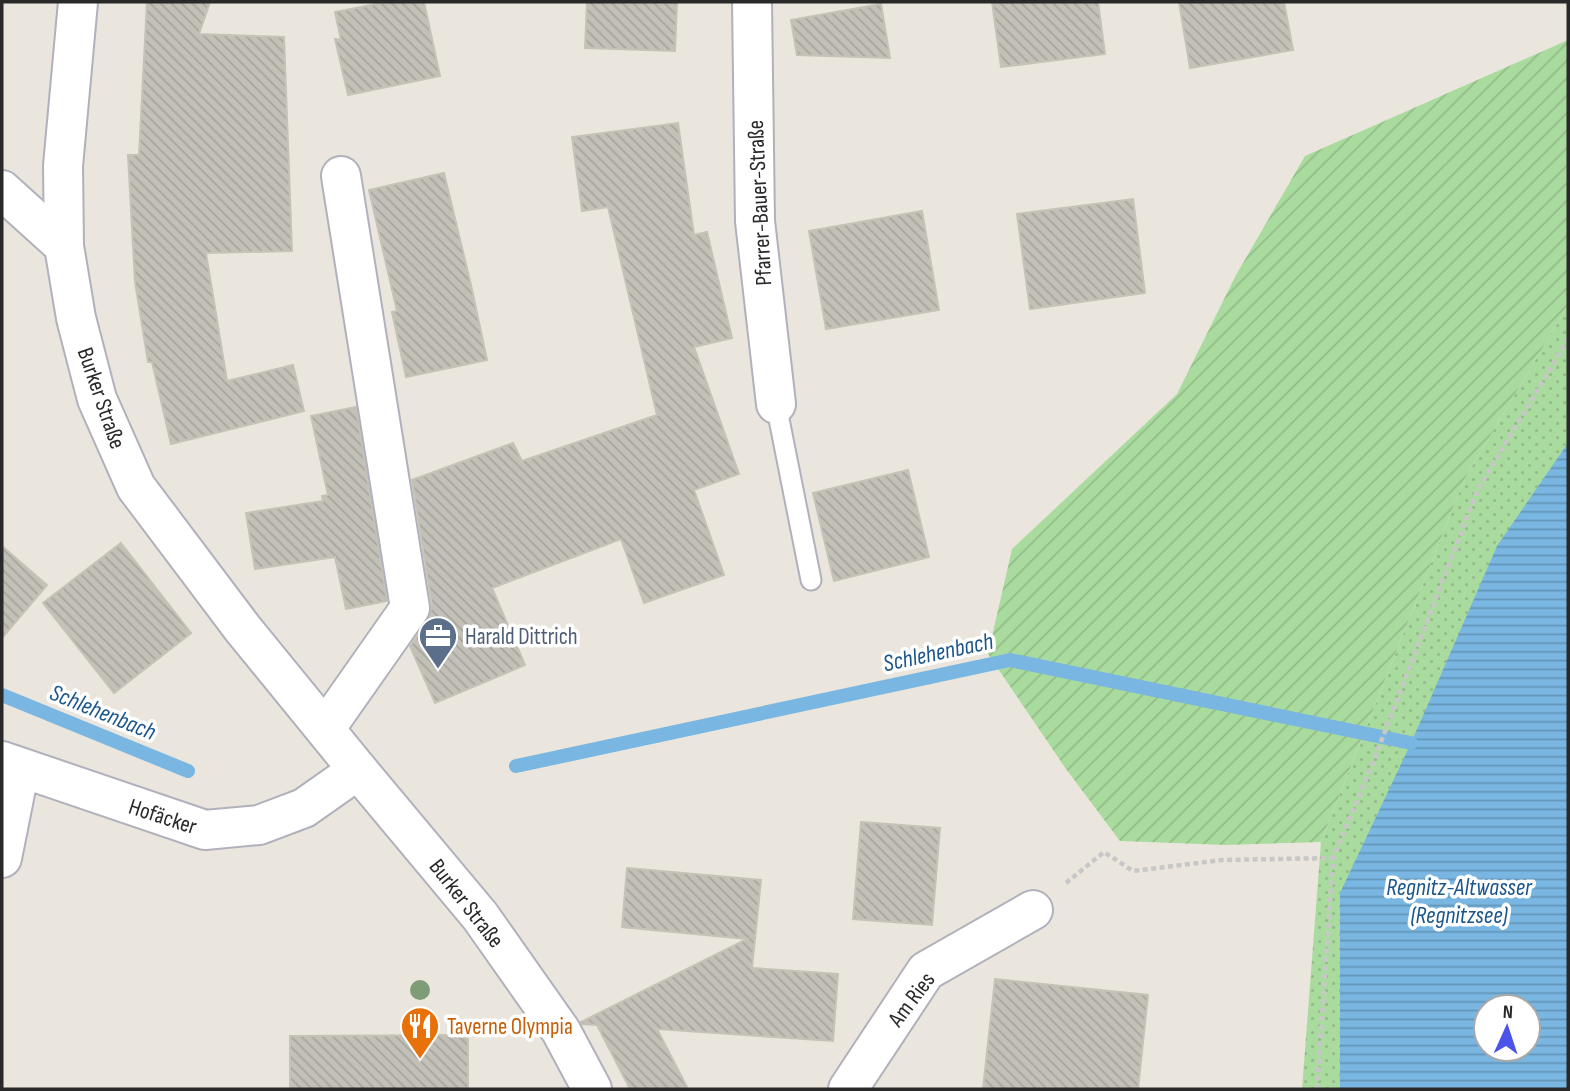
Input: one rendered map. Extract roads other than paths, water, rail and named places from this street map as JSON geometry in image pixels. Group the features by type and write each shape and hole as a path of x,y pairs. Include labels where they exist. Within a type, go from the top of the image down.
{"street":[{"name":"Burker Straße","path":"78,2 63,166 64,246 76,318 97,399 136,488 243,629 480,916 561,1031 592,1089"},
{"name":"Pfarrer-Bauer-Straße","path":"752,2 755,221 776,404"},
{"path":"325,729 410,608 341,176"},
{"path":"2,190 64,246"},
{"path":"2,859 11,765"},
{"name":"Hofäcker","path":"11,765 205,830 259,825 304,808 358,770"},
{"name":"Am Ries","path":"848,1089 926,971 1032,910"}],"lane":[{"path":"776,404 811,580"}],"water":[{"name":"Regnitz-Altwasser (Regnitzsee)","path":"1568,443 1568,1089 1340,1089 1340,893 1411,743 1497,546"}],"waterway":[{"name":"Schlehenbach","path":"516,766 1010,660 1411,743"},
{"name":"Schlehenbach","path":"2,695 188,771"}],"place":[{"name":"Harald Dittrich","path":"438,670"},
{"name":"Taverne Olympia","path":"420,1060"}]}
